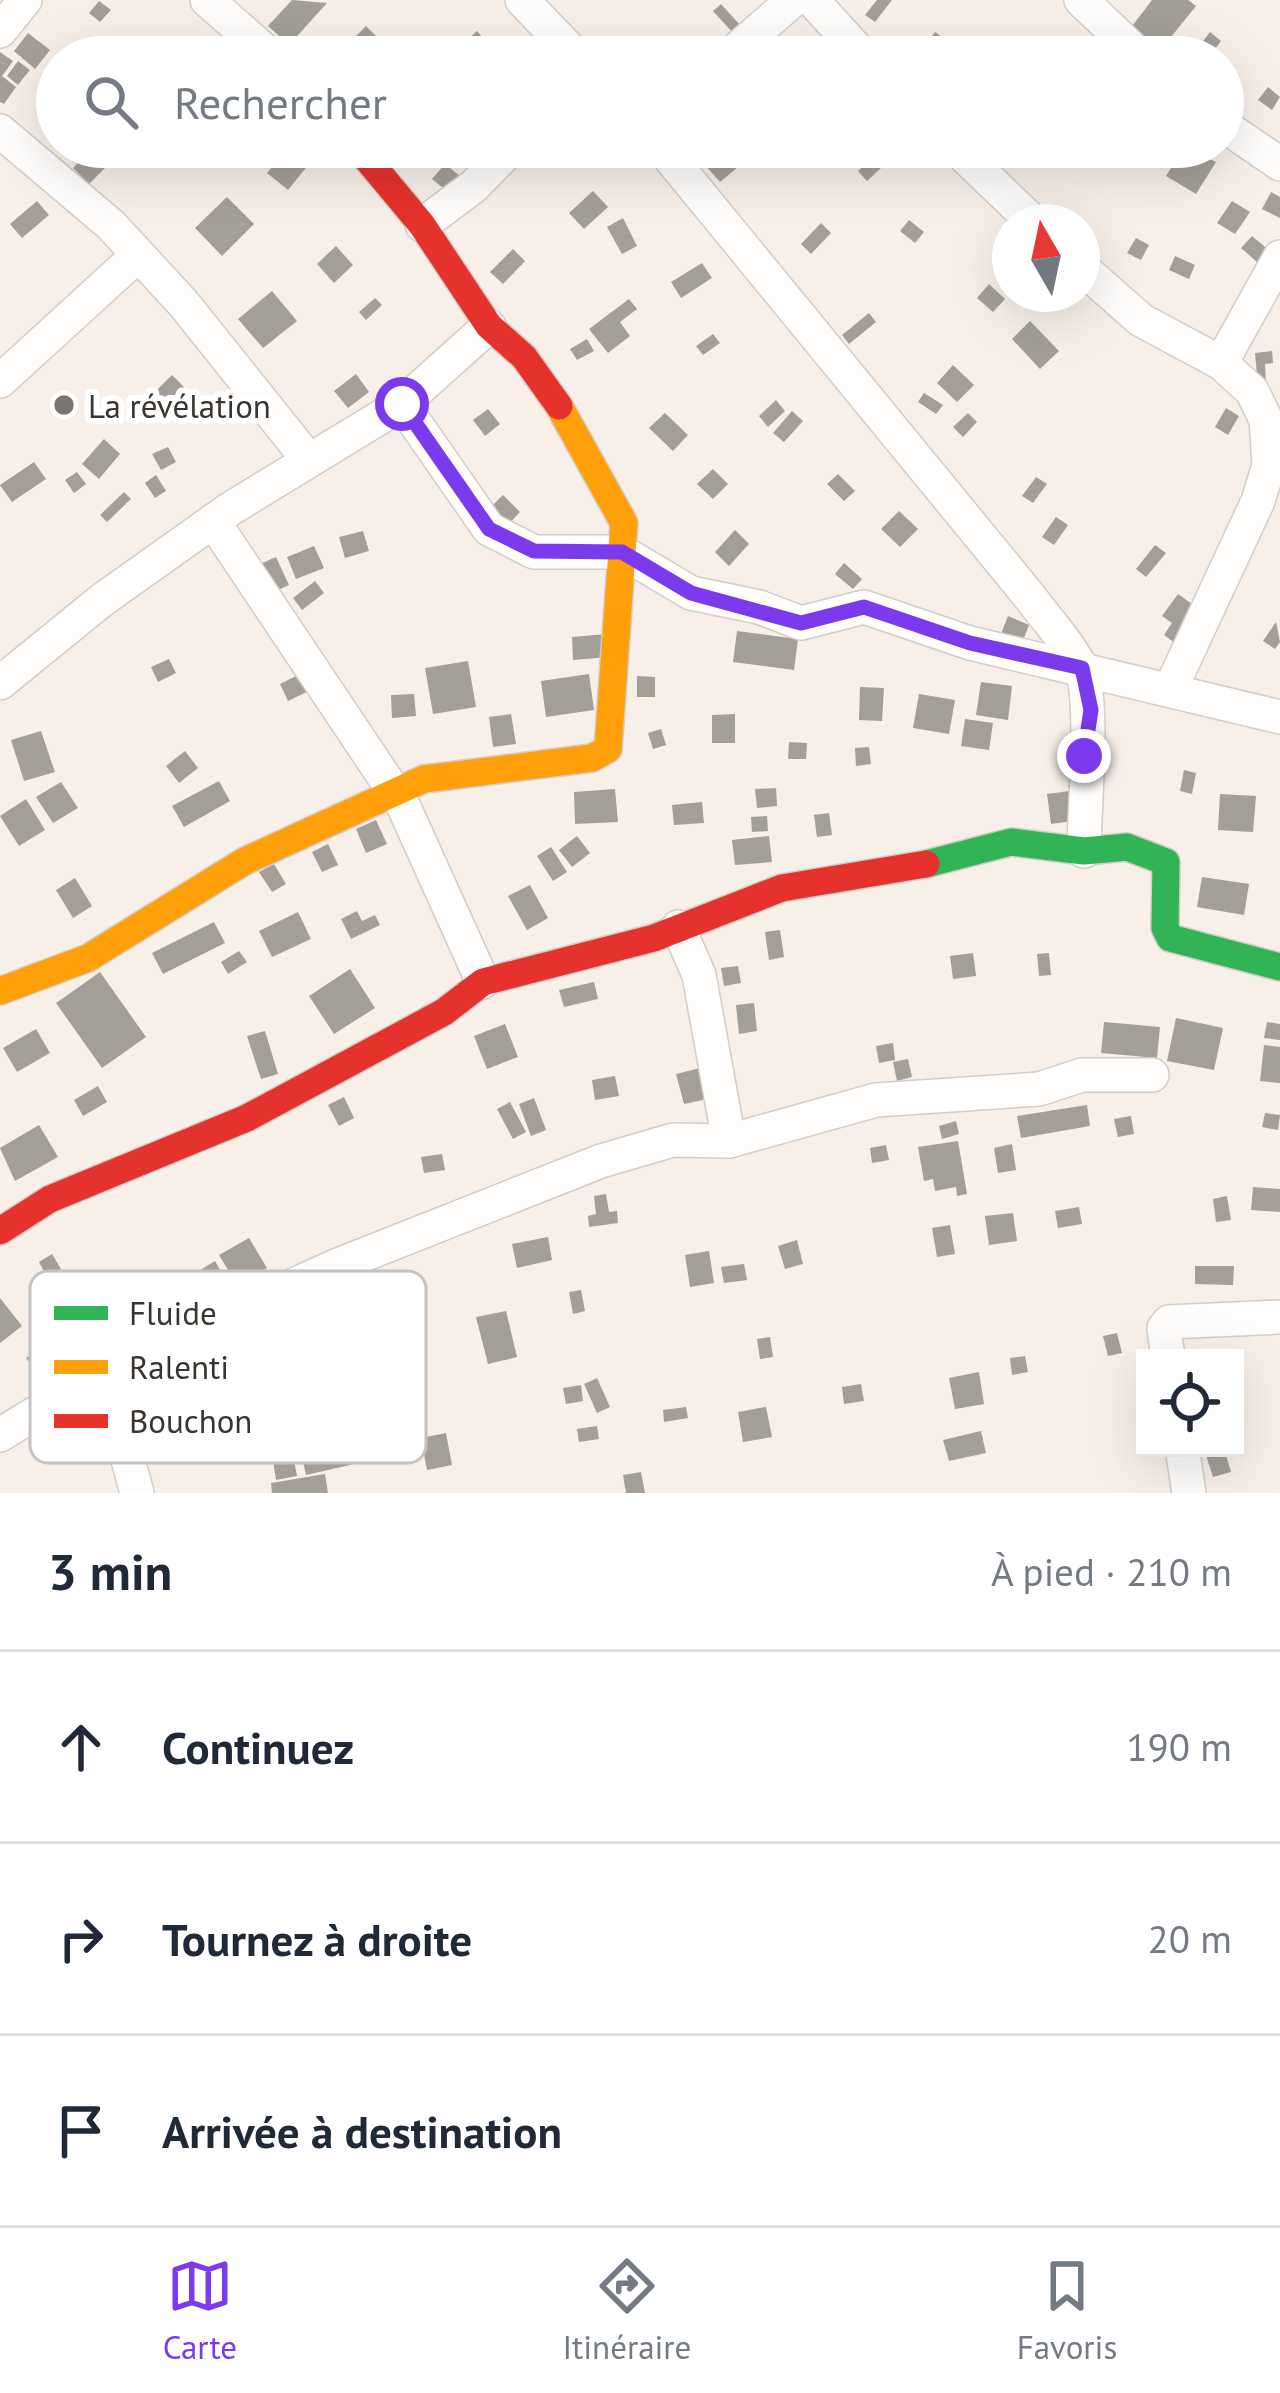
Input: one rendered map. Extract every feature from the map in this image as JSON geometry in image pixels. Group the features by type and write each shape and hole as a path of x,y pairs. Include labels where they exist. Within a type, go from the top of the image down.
{"street":[{"path":"0,31 25,0"},
{"path":"207,0 248,36"},
{"path":"522,0 557,36"},
{"path":"752,36 793,0"},
{"path":"812,0 845,36"},
{"path":"1097,6 1123,36"},
{"path":"0,131 36,163"},
{"path":"1244,139 1280,164"},
{"path":"41,168 138,255 183,303 307,458"},
{"path":"0,992 88,958 244,861 424,778 592,758 608,749 624,523 614,497 539,373 506,332 489,326 422,225 374,168"},
{"path":"422,225 492,168"},
{"path":"678,168 1030,597 1082,668 1091,710 1084,756 1084,851"},
{"path":"977,168 1014,204"},
{"path":"6,365 138,255"},
{"path":"1221,363 1280,257"},
{"path":"1100,284 1141,320 1221,363 1261,403 1269,465 1249,526 1170,690"},
{"path":"0,683 102,600 213,521 307,458 402,404 489,326"},
{"path":"402,404 489,529 534,551 622,552 691,593 801,623 864,607 970,643 1280,717"},
{"path":"213,521 403,805 482,982"},
{"path":"0,1231 50,1199 247,1118 444,1012 482,982 678,927 782,888 952,860 1011,842 1084,851 1126,847 1158,855 1168,873 1166,935 1280,967"},
{"path":"678,927 699,975 729,1142"},
{"path":"334,1271 523,1189 673,1140 729,1142 877,1100 1039,1089 1082,1075 1152,1076"},
{"path":"1167,1349 1164,1328 1169,1322 1280,1317"},
{"path":"0,1435 30,1417"},
{"path":"1184,1457 1190,1493"},
{"path":"129,1463 137,1493"}],"building":[{"path":"292,0 327,3 297,36 279,36 268,26"},
{"path":"877,0 892,0 875,22 865,15"},
{"path":"1152,0 1188,0 1196,6 1172,36 1137,36 1129,30"},
{"path":"99,1 111,10 100,22 89,13"},
{"path":"721,4 740,25 732,32 713,11"},
{"path":"366,26 376,36 356,36"},
{"path":"28,33 36,39 35,69 14,51"},
{"path":"0,52 13,61 2,76 16,87 4,104 0,102"},
{"path":"18,61 30,70 18,85 7,76"},
{"path":"1268,87 1280,97 1272,110 1258,100"},
{"path":"73,168 105,168 89,184"},
{"path":"271,168 306,168 288,190 267,173"},
{"path":"442,168 460,176 447,191 432,179"},
{"path":"708,168 737,168 720,182"},
{"path":"861,168 881,168 867,181 858,171"},
{"path":"1171,168 1212,168 1196,194 1166,176"},
{"path":"593,191 608,207 584,229 569,213"},
{"path":"1271,192 1280,197 1280,218 1262,209"},
{"path":"227,197 254,224 222,256 195,228"},
{"path":"37,201 49,215 22,238 10,224"},
{"path":"1232,201 1250,212 1235,234 1217,223"},
{"path":"623,218 637,246 622,254 607,227"},
{"path":"909,220 924,232 915,243 900,231"},
{"path":"821,223 831,233 811,254 801,244"},
{"path":"1252,236 1276,256 1265,269 1241,248"},
{"path":"1136,238 1149,245 1141,260 1127,253"},
{"path":"336,246 353,265 334,283 317,264"},
{"path":"513,249 525,261 503,284 490,272"},
{"path":"1175,256 1195,265 1189,279 1169,270"},
{"path":"702,263 712,278 681,298 671,282"},
{"path":"989,284 992,311 977,298"},
{"path":"272,291 297,321 263,348 238,319"},
{"path":"375,298 382,305 366,320 359,312"},
{"path":"629,299 637,309 620,322 630,336 608,353 589,329"},
{"path":"869,313 876,322 849,344 842,335"},
{"path":"1030,321 1059,351 1040,369 1012,339"},
{"path":"713,334 720,343 703,355 696,346"},
{"path":"587,339 594,351 577,360 570,349"},
{"path":"1272,351 1273,363 1265,364 1266,384 1257,375 1255,353"},
{"path":"953,365 974,385 957,402 937,383"},
{"path":"356,374 369,392 348,408 334,391"},
{"path":"172,375 194,397 170,420 149,398"},
{"path":"924,393 943,405 936,414 918,402"},
{"path":"776,400 785,411 768,427 759,416"},
{"path":"1226,408 1239,416 1228,435 1215,427"},
{"path":"488,409 500,424 485,436 473,420"},
{"path":"792,411 803,421 784,442 773,433"},
{"path":"665,413 688,435 673,451 649,428"},
{"path":"968,413 977,422 963,437 953,427"},
{"path":"104,439 120,454 99,479 82,464"},
{"path":"168,447 176,462 161,470 152,454"},
{"path":"34,462 46,479 12,502 0,485"},
{"path":"713,469 728,484 713,499 697,484"},
{"path":"77,472 86,484 74,493 65,480"},
{"path":"838,474 855,491 844,501 827,484"},
{"path":"156,475 166,491 155,498 145,483"},
{"path":"1036,477 1047,484 1033,503 1022,496"},
{"path":"124,492 131,499 107,522 100,515"},
{"path":"503,495 520,512 505,528 487,511"},
{"path":"899,511 918,529 900,547 881,529"},
{"path":"1056,517 1068,525 1054,545 1042,537"},
{"path":"735,530 749,544 729,566 715,552"},
{"path":"363,531 369,551 345,558 339,537"},
{"path":"1155,545 1166,553 1146,577 1136,569"},
{"path":"314,546 324,568 296,579 287,557"},
{"path":"276,557 289,585 274,592 260,564"},
{"path":"844,563 862,579 853,589 835,574"},
{"path":"315,581 324,593 302,610 293,598"},
{"path":"1178,594 1206,614 1182,648 1164,635 1172,623 1162,616"},
{"path":"1008,616 1029,625 1020,648 999,639"},
{"path":"1276,622 1280,642 1275,649 1263,641"},
{"path":"737,631 798,639 794,670 733,662"},
{"path":"607,634 609,657 573,660 572,637"},
{"path":"169,659 176,673 158,682 151,667"},
{"path":"468,661 476,707 433,714 425,668"},
{"path":"302,673 311,690 288,701 280,684"},
{"path":"589,674 594,710 546,717 541,681"},
{"path":"637,676 655,677 655,697 637,697"},
{"path":"981,682 1012,686 1008,720 976,715"},
{"path":"860,687 884,688 882,721 859,720"},
{"path":"414,694 416,716 392,718 391,695"},
{"path":"919,694 955,700 949,734 913,728"},
{"path":"511,714 516,744 493,747 489,717"},
{"path":"735,714 735,743 712,743 712,715"},
{"path":"965,719 993,723 989,750 961,746"},
{"path":"661,729 666,745 653,749 648,733"},
{"path":"41,731 55,772 24,781 11,740"},
{"path":"789,742 807,743 806,759 788,759"},
{"path":"869,747 871,764 856,766 855,748"},
{"path":"185,751 198,768 179,783 166,766"},
{"path":"1184,770 1196,773 1192,794 1180,791"},
{"path":"219,781 230,801 184,827 172,806"},
{"path":"61,782 78,808 53,823 36,797"},
{"path":"776,788 777,806 757,808 755,789"},
{"path":"615,789 618,822 575,824 574,792"},
{"path":"1077,790 1080,820 1051,824 1047,794"},
{"path":"1220,794 1256,796 1253,832 1218,830"},
{"path":"26,799 45,830 19,846 0,816"},
{"path":"702,802 704,823 674,825 672,805"},
{"path":"829,813 832,835 817,837 814,815"},
{"path":"767,816 768,831 752,832 751,817"},
{"path":"376,820 387,844 366,853 356,829"},
{"path":"577,836 590,853 572,867 559,850"},
{"path":"769,836 772,862 735,865 732,840"},
{"path":"328,844 338,865 322,872 312,852"},
{"path":"551,847 567,872 553,881 537,856"},
{"path":"274,864 286,884 272,892 259,872"},
{"path":"1202,877 1249,884 1244,915 1197,907"},
{"path":"75,878 92,906 73,918 56,890"},
{"path":"530,885 548,918 527,930 508,896"},
{"path":"357,911 362,921 375,915 380,925 351,939 341,919"},
{"path":"298,912 311,939 272,957 259,931"},
{"path":"214,922 225,943 163,974 152,953"},
{"path":"780,930 784,957 769,960 765,932"},
{"path":"239,951 247,962 228,974 221,962"},
{"path":"973,953 976,976 953,979 950,956"},
{"path":"1049,953 1051,975 1039,976 1037,954"},
{"path":"738,966 741,983 724,986 721,968"},
{"path":"350,969 375,1008 334,1034 309,996"},
{"path":"100,972 146,1037 102,1068 56,1003"},
{"path":"594,982 598,999 564,1007 559,990"},
{"path":"754,1003 757,1031 739,1034 736,1005"},
{"path":"1176,1018 1223,1028 1214,1070 1167,1061"},
{"path":"1104,1022 1160,1027 1157,1058 1101,1053"},
{"path":"1267,1022 1280,1024 1280,1040 1264,1038"},
{"path":"505,1024 518,1057 487,1069 474,1036"},
{"path":"36,1029 50,1053 17,1072 3,1048"},
{"path":"265,1031 278,1074 261,1079 247,1036"},
{"path":"893,1043 895,1060 879,1063 876,1046"},
{"path":"1264,1045 1280,1047 1280,1083 1260,1081"},
{"path":"908,1059 912,1077 897,1081 893,1062"},
{"path":"700,1068 708,1099 684,1104 676,1074"},
{"path":"615,1076 619,1096 595,1100 592,1080"},
{"path":"98,1086 107,1102 83,1116 74,1100"},
{"path":"344,1097 354,1118 339,1126 328,1105"},
{"path":"534,1098 546,1130 531,1136 519,1104"},
{"path":"510,1102 526,1132 513,1139 497,1109"},
{"path":"1087,1105 1090,1126 1021,1138 1017,1116"},
{"path":"1265,1113 1280,1115 1278,1130 1262,1127"},
{"path":"1131,1116 1134,1134 1118,1137 1114,1119"},
{"path":"956,1121 959,1134 942,1139 939,1126"},
{"path":"39,1125 58,1157 15,1181 0,1148"},
{"path":"958,1141 967,1194 957,1196 956,1187 935,1191 933,1179 924,1181 918,1147"},
{"path":"1012,1144 1016,1170 998,1173 994,1148"},
{"path":"886,1145 889,1160 872,1163 870,1148"},
{"path":"442,1154 445,1170 424,1173 421,1157"},
{"path":"1253,1187 1280,1189 1280,1212 1251,1210"},
{"path":"606,1194 609,1212 617,1211 618,1223 589,1227 588,1216 596,1214 594,1196"},
{"path":"1227,1196 1231,1220 1216,1222 1213,1199"},
{"path":"1079,1207 1082,1224 1058,1228 1055,1211"},
{"path":"1013,1213 1017,1241 989,1245 985,1216"},
{"path":"950,1225 955,1254 937,1257 932,1228"},
{"path":"548,1237 552,1260 517,1268 512,1244"},
{"path":"249,1238 267,1268 229,1271 219,1255"},
{"path":"797,1240 803,1264 785,1269 778,1246"},
{"path":"709,1251 714,1283 690,1287 685,1255"},
{"path":"52,1254 61,1269 44,1271 39,1262"},
{"path":"215,1261 221,1271 199,1271"},
{"path":"744,1264 747,1280 724,1283 721,1267"},
{"path":"1195,1266 1234,1266 1233,1285 1195,1284"},
{"path":"581,1290 585,1311 573,1314 569,1292"},
{"path":"0,1298 22,1326 0,1343"},
{"path":"506,1311 517,1357 488,1364 476,1317"},
{"path":"1117,1333 1122,1353 1108,1356 1103,1336"},
{"path":"770,1337 773,1357 760,1359 757,1339"},
{"path":"1025,1356 1028,1372 1012,1375 1010,1358"},
{"path":"979,1372 984,1404 955,1409 949,1378"},
{"path":"597,1378 610,1407 597,1413 584,1384"},
{"path":"861,1384 864,1401 844,1404 842,1387"},
{"path":"581,1385 583,1401 566,1404 563,1388"},
{"path":"686,1407 688,1418 664,1422 663,1410"},
{"path":"766,1407 772,1437 743,1442 738,1412"},
{"path":"597,1426 599,1439 579,1442 577,1429"},
{"path":"981,1431 986,1453 949,1461 943,1440"},
{"path":"446,1433 452,1465 427,1470 426,1437"},
{"path":"1207,1457 1227,1457 1231,1472 1213,1477"},
{"path":"273,1463 294,1463 297,1476 276,1480"},
{"path":"303,1463 359,1463 306,1475"},
{"path":"641,1472 645,1493 626,1493 623,1475"},
{"path":"325,1474 328,1493 272,1493 271,1483"}],"traffic: fast":[{"path":"926,864 1011,842 1084,851 1127,847 1166,862 1165,928 1170,938 1280,967"}],"traffic: slow":[{"path":"0,991 88,958 245,861 424,779 592,758 608,749 624,523 559,406"}],"traffic: jam":[{"path":"374,168 422,225 489,326 524,357 559,406"},
{"path":"0,1231 50,1199 247,1118 444,1012 483,982 654,938 782,888 926,864"}],"place":[{"name":"La révélation","path":"64,405"}],"route":[{"path":"402,404 474,501 489,529 534,551 622,552 691,593 759,607 801,623 864,607 970,643 1082,668 1091,710 1084,756"}]}
